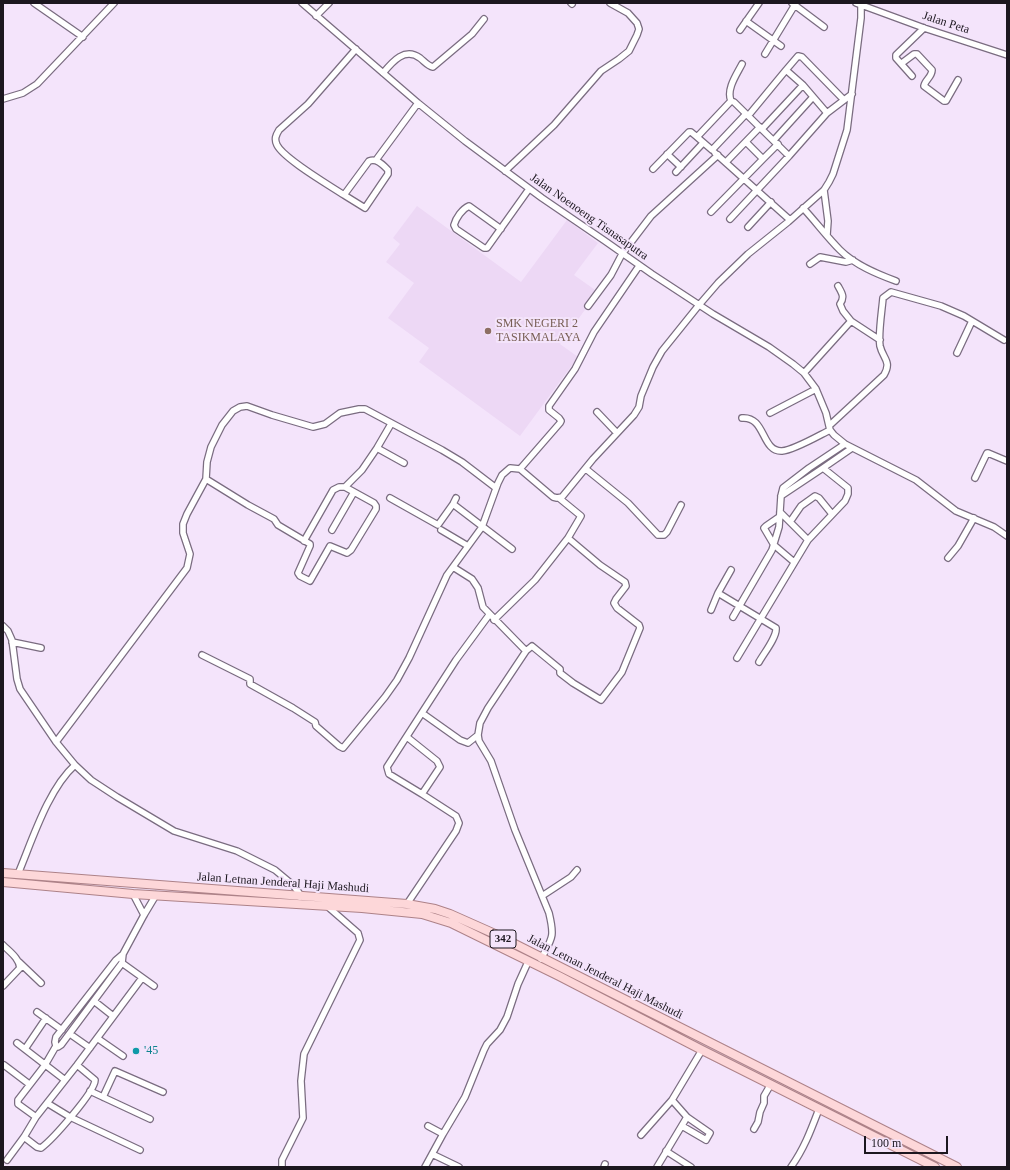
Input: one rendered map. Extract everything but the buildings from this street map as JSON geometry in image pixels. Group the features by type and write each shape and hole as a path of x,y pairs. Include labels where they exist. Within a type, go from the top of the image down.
{"main road":[{"name":"Jalan Letnan Jenderal Haji Mashudi","path":"3,873 300,897 361,900 407,904 435,909 495,934 958,1167"},
{"name":"Jalan Letnan Jenderal Haji Mashudi","path":"3,882 133,894 362,908 422,914 451,923 559,976 702,1050 935,1167"},
{"path":"491,943 495,934"}],"street":[{"path":"34,3 83,37"},
{"path":"3,99 23,93 37,84 114,3"},
{"name":"Jalan Noenoeng Tisnasaputra","path":"302,3 418,103 465,141 529,189 639,266 699,305 769,347 793,364 804,373 816,389 830,428 834,435 845,444 916,480 952,508 994,527 1007,536"},
{"path":"316,16 329,3"},
{"path":"505,170 554,125 601,71 629,51 638,35 639,29 637,23 628,13 610,3"},
{"path":"740,30 759,3"},
{"path":"559,498 566,492 637,411 641,396 653,367 662,351 699,305 718,283 748,254 824,190 833,174 847,130 861,18 859,3"},
{"name":"Jalan Peta","path":"859,3 924,28 1007,55"},
{"path":"765,54 794,4 824,27"},
{"path":"383,73 397,58 408,54 413,54 430,67 433,67 472,34 484,19"},
{"path":"746,21 781,46"},
{"path":"912,76 896,58 896,55 924,28"},
{"path":"356,49 308,104 279,130 275,139 278,147 294,162 363,208 367,207 388,172 388,170 376,160"},
{"path":"902,63 914,54 917,54 932,70 924,86 944,101 946,101 958,80"},
{"path":"712,150 747,115 796,57 802,57 843,99"},
{"path":"742,64 729,91 731,101 776,142 789,156"},
{"path":"786,70 803,85 827,113"},
{"path":"726,162 803,85"},
{"path":"730,219 827,113 843,99 852,94"},
{"path":"711,212 764,159 813,97"},
{"path":"697,137 731,101"},
{"path":"344,195 369,161 376,160 418,103"},
{"path":"652,169 689,132 691,132 790,220"},
{"path":"746,142 764,159"},
{"path":"676,172 703,143"},
{"path":"667,154 681,167"},
{"path":"588,306 611,275 622,254 651,216 718,155"},
{"path":"501,229 469,206 464,209 455,221 454,226 456,229 486,248 501,229 529,189"},
{"path":"824,190 828,221 827,235"},
{"path":"748,227 771,202"},
{"path":"804,208 840,250 863,267 896,281"},
{"path":"810,264 820,257 846,262 853,260"},
{"path":"520,469 560,423 561,421 559,418 549,410 549,406 575,369 594,332 639,266"},
{"path":"838,286 843,295 843,300 840,304 843,311 851,321 880,340"},
{"path":"742,418 751,419 758,423 771,447 780,451 788,450 830,428 884,375 886,371 888,363 880,347 880,340 883,298 890,292 941,306 972,321 1004,340"},
{"path":"804,373 851,321"},
{"path":"957,353 972,321"},
{"path":"770,413 816,389"},
{"path":"56,742 187,568 190,554 183,533 183,524 206,479 207,462 211,447 222,425 233,412 240,407 247,406 313,427 325,424 340,413 365,409 462,462 496,488"},
{"path":"597,412 617,433"},
{"path":"344,487 362,470 391,424"},
{"path":"733,617 774,545 779,527 782,490 786,485 809,468 845,444"},
{"path":"377,448 404,463"},
{"path":"781,496 852,448"},
{"path":"974,478 987,453 1007,462"},
{"path":"202,655 250,679 250,684 315,722 316,726 343,748 397,680 409,658 447,575 482,527 502,475 510,468 520,469 549,494 553,497 559,498 581,516 568,538 535,580 494,620"},
{"path":"809,468 814,475"},
{"path":"737,658 808,540 847,498 848,488 823,468"},
{"path":"586,469 628,503 658,535 661,536 667,532 681,505"},
{"path":"797,477 802,483"},
{"path":"206,479 274,519 278,525 311,545 298,574 310,581 329,547 332,546 349,553 374,513 376,506 374,503 354,492 344,487 339,487 333,490 304,540"},
{"path":"332,530 354,492"},
{"path":"790,522 801,506 815,496 819,498 832,514"},
{"path":"390,498 438,525 456,498"},
{"path":"453,504 512,549"},
{"path":"780,515 790,522 808,540"},
{"path":"780,515 764,527 774,545 794,562"},
{"path":"948,558 958,546 974,518"},
{"path":"441,530 468,546"},
{"path":"541,958 551,943 553,931 549,914 515,830 491,761 479,741 478,735 480,723 488,708 526,651 532,646 560,669 560,673 573,683 601,700 622,672 639,632 639,625 617,608 614,603 626,586 626,583 600,565 568,538"},
{"path":"453,567 476,583 483,607 494,620 526,651"},
{"path":"711,610 718,593 731,570"},
{"path":"718,593 776,628 776,632 760,662"},
{"path":"407,904 459,825 459,819 389,774 386,770 456,660 489,614"},
{"path":"3,626 8,631 12,642 18,684 56,742 75,765 91,780 174,831 237,851 275,870 293,885 300,897"},
{"path":"12,642 41,648"},
{"path":"422,713 460,740 468,743 478,735"},
{"path":"406,737 437,761 440,767 422,794"},
{"path":"18,874 42,817 58,785 67,772 75,765"},
{"path":"542,896 571,877 577,870"},
{"path":"133,894 144,915"},
{"path":"36,1118 18,1103 29,1084 45,1065 56,1046 55,1040 62,1030 116,960 123,954 156,895"},
{"path":"282,1167 282,1160 303,1118 301,1081 304,1054 360,940 358,933 327,906"},
{"path":"3,945 41,983"},
{"path":"56,1046 58,1047 61,1045 70,1034 122,963 123,954"},
{"path":"4,984 20,968 19,962"},
{"path":"425,1167 465,1097 487,1044 500,1030 507,1017 518,984 528,962"},
{"path":"122,963 154,986"},
{"path":"7,1160 24,1138 47,1103 77,1066 142,978"},
{"path":"94,1001 113,1016"},
{"path":"37,1012 62,1030"},
{"path":"25,1049 46,1018"},
{"path":"70,1034 90,1048"},
{"path":"97,1038 123,1056"},
{"path":"17,1043 65,1080"},
{"path":"641,1135 672,1100 702,1050"},
{"path":"4,1065 29,1084"},
{"path":"24,1138 37,1148 41,1148 70,1117 90,1091 96,1080 77,1066"},
{"path":"103,1097 115,1071 163,1092"},
{"path":"754,1129 758,1122 764,1103 764,1096 771,1084"},
{"path":"90,1091 150,1119"},
{"path":"672,1100 687,1117 710,1133 706,1140 682,1126"},
{"path":"47,1103 70,1117 140,1150"},
{"path":"791,1167 801,1153 819,1108"},
{"path":"657,1167 687,1117"},
{"path":"428,1126 443,1134"},
{"path":"666,1151 691,1167"},
{"path":"432,1154 459,1167"}],"shaded area":[{"name":"SMK NEGERI 2 TASIKMALAYA","path":"417,206 521,282 567,220 598,243 574,275 598,292 560,344 578,357 520,436 419,362 429,348 388,318 414,283 386,262 400,244 393,238"}],"place":[{"name":"SMK NEGERI 2 TASIKMALAYA","path":"488,331"},
{"name":"'45","path":"136,1051"}]}
